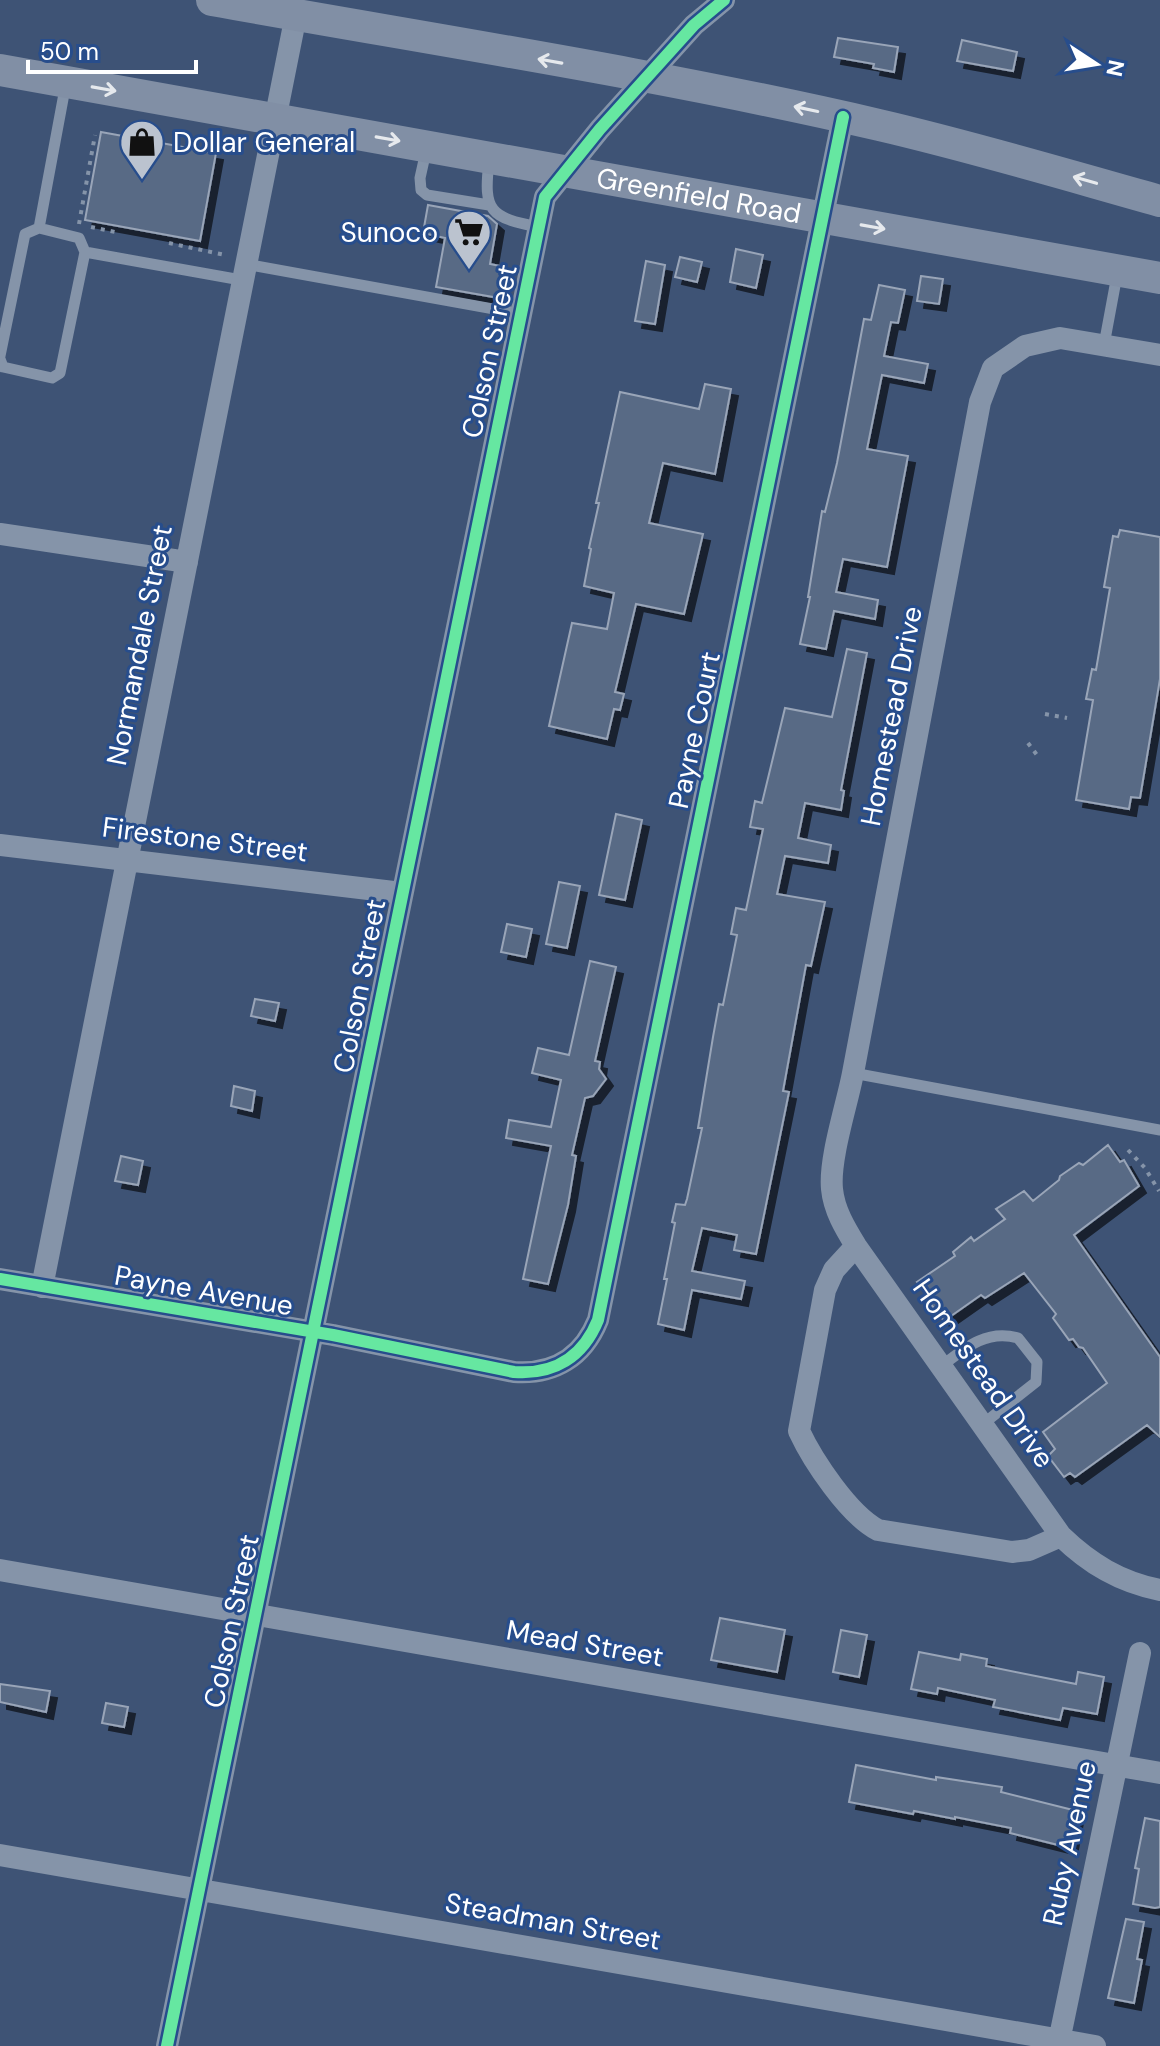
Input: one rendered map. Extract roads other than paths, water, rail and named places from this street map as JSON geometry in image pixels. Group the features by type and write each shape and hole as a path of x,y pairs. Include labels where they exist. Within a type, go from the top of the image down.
{"main road":[{"path":"212,0 647,78 843,117 1160,201"},
{"name":"Greenfield Road","path":"0,70 1160,278"}],"street":[{"name":"Colson Street","path":"167,2046 545,197 694,25 724,0"},
{"name":"Normandale Street","path":"42,1287 187,562 238,266 296,15"},
{"name":"Payne Court","path":"582,1349 598,1320 843,117"},
{"name":"Homestead Drive","path":"1160,355 1060,338 1025,346 993,368 980,402 832,1171 837,1210 856,1246 1061,1536 1102,1570 1160,1590"},
{"path":"0,534 187,562"},
{"name":"Firestone Street","path":"0,845 402,893"},
{"path":"856,1246 834,1270 825,1290 799,1431 806,1447 854,1512 864,1523 878,1530 1012,1552 1029,1550 1061,1536"},
{"name":"Payne Avenue","path":"0,1279 528,1373 559,1366 582,1349"},
{"name":"Mead Street","path":"0,1570 1160,1773"},
{"name":"Ruby Avenue","path":"1059,2043 1140,1653"},
{"name":"Steadman Street","path":"0,1855 1059,2043 1095,2046"}],"lane":[{"path":"39,228 66,83"},
{"path":"428,146 420,178 421,190 427,195 489,205"},
{"path":"490,157 486,189 492,210 509,219 539,227"},
{"path":"39,228 79,238 85,252 60,373 52,378 3,367 0,357 25,234 39,228"},
{"path":"85,252 238,266 521,314"},
{"path":"1104,345 1118,270"},
{"path":"853,1073 1160,1130"},
{"path":"943,1365 960,1351 995,1333 1018,1338 1037,1362 1036,1382 983,1424"}],"place":[{"name":"Dollar General","path":"142,181"},
{"name":"Sunoco","path":"469,271"}]}
